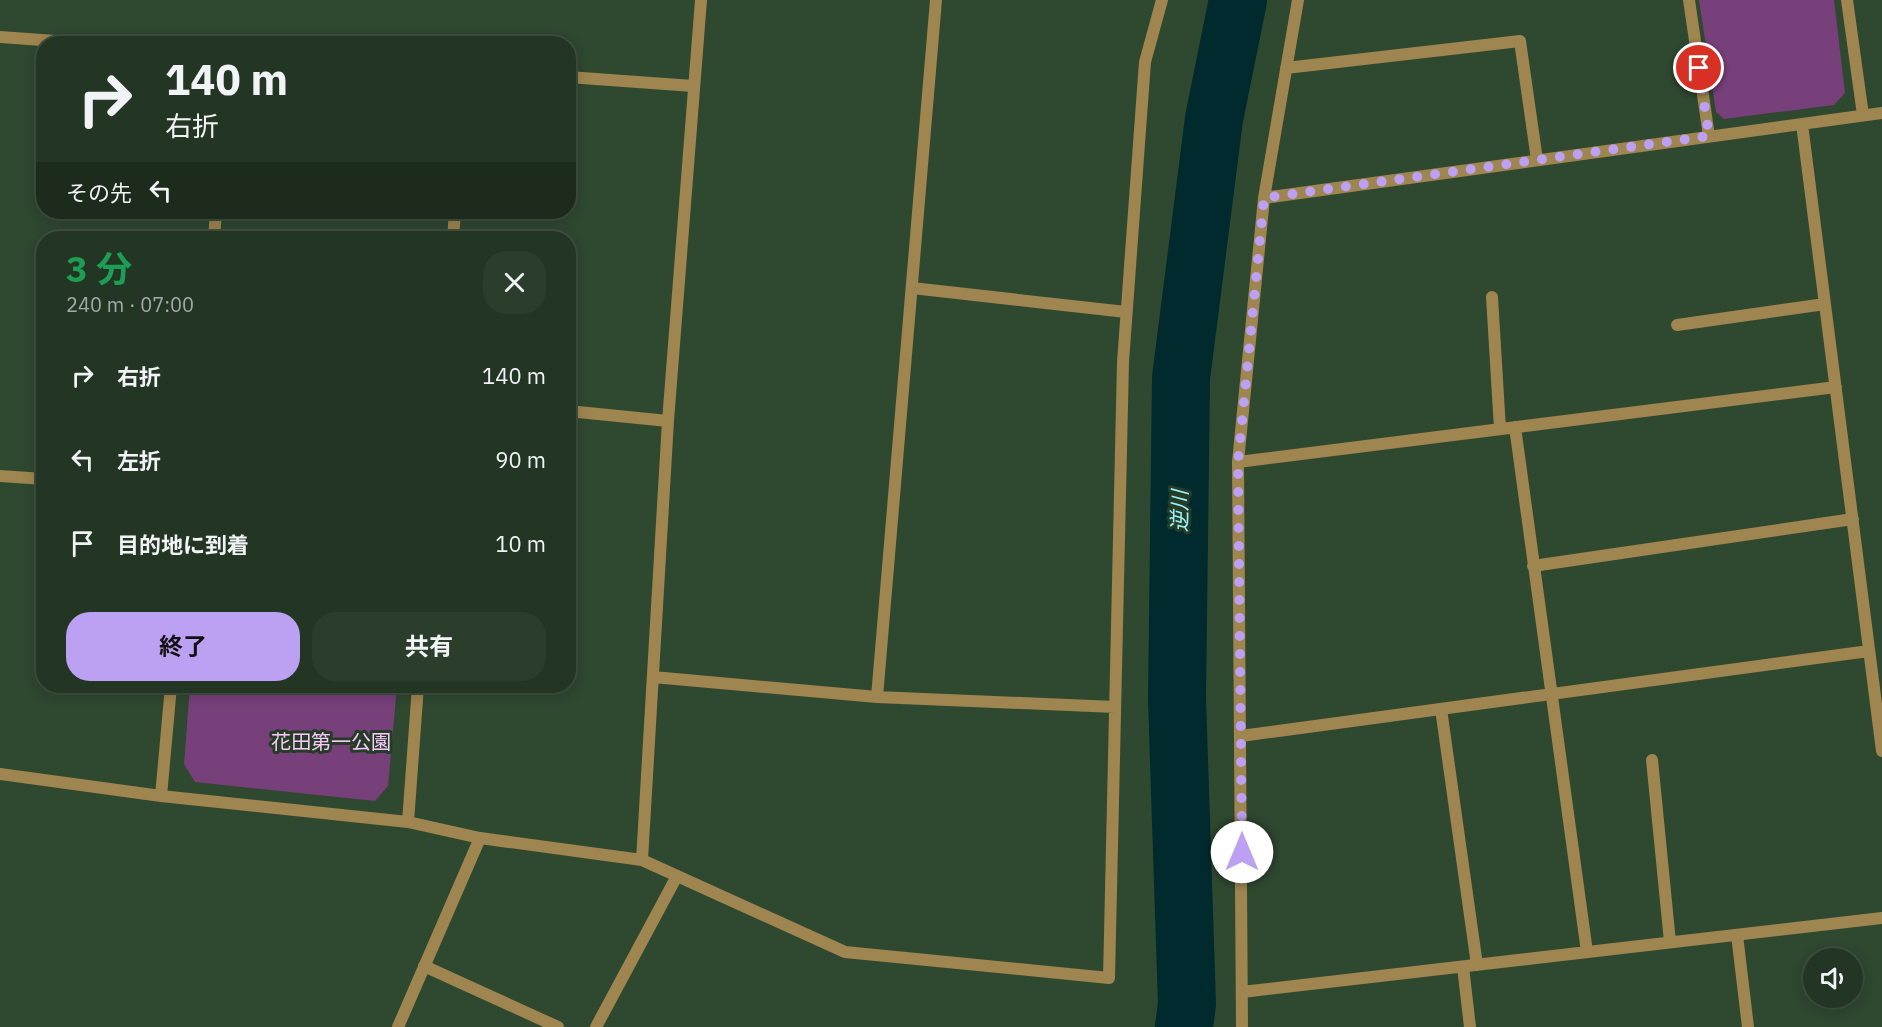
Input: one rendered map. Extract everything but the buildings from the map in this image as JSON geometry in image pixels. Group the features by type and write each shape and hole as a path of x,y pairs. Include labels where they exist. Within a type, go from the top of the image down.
{"street":[{"path":"642,860 668,421 701,0"},
{"path":"877,697 936,0"},
{"path":"0,774 161,796 408,822 480,838 642,860 845,952 1109,978 1123,362 1145,63 1162,0"},
{"path":"1242,1027 1238,462 1264,198 1298,0"},
{"path":"1689,0 1709,136"},
{"path":"1847,0 1863,116"},
{"path":"0,36 36,39"},
{"path":"1286,68 1520,41 1537,160"},
{"path":"576,78 693,86"},
{"path":"1264,198 1882,113"},
{"path":"1802,124 1882,751"},
{"path":"912,288 1126,312"},
{"path":"1492,297 1500,429"},
{"path":"1677,326 1825,304"},
{"path":"1238,462 1836,387"},
{"path":"576,412 668,421"},
{"path":"1515,427 1587,952"},
{"path":"0,476 36,478"},
{"path":"1533,566 1852,519"},
{"path":"1241,736 1869,651"},
{"path":"653,677 877,697 1115,707"},
{"path":"161,796 170,693"},
{"path":"408,822 417,693"},
{"path":"1441,709 1477,965"},
{"path":"1652,760 1670,942"},
{"path":"398,1027 480,838"},
{"path":"596,1027 677,876"},
{"path":"1242,992 1882,918"},
{"path":"1737,935 1748,1027"},
{"path":"424,966 558,1027"},
{"path":"1463,967 1470,1027"}],"green space":[{"path":"1699,0 1834,0 1845,93 1834,105 1724,119 1716,112"},
{"name":"花田第一公園","path":"189,693 396,693 388,786 375,801 195,782 184,764"}],"waterway":[{"name":"逆川","path":"1184,1027 1187,1004 1177,699 1181,378 1214,119 1238,0"}],"route":[{"path":"1242,852 1238,462 1264,198 1709,136 1699,68"}]}
